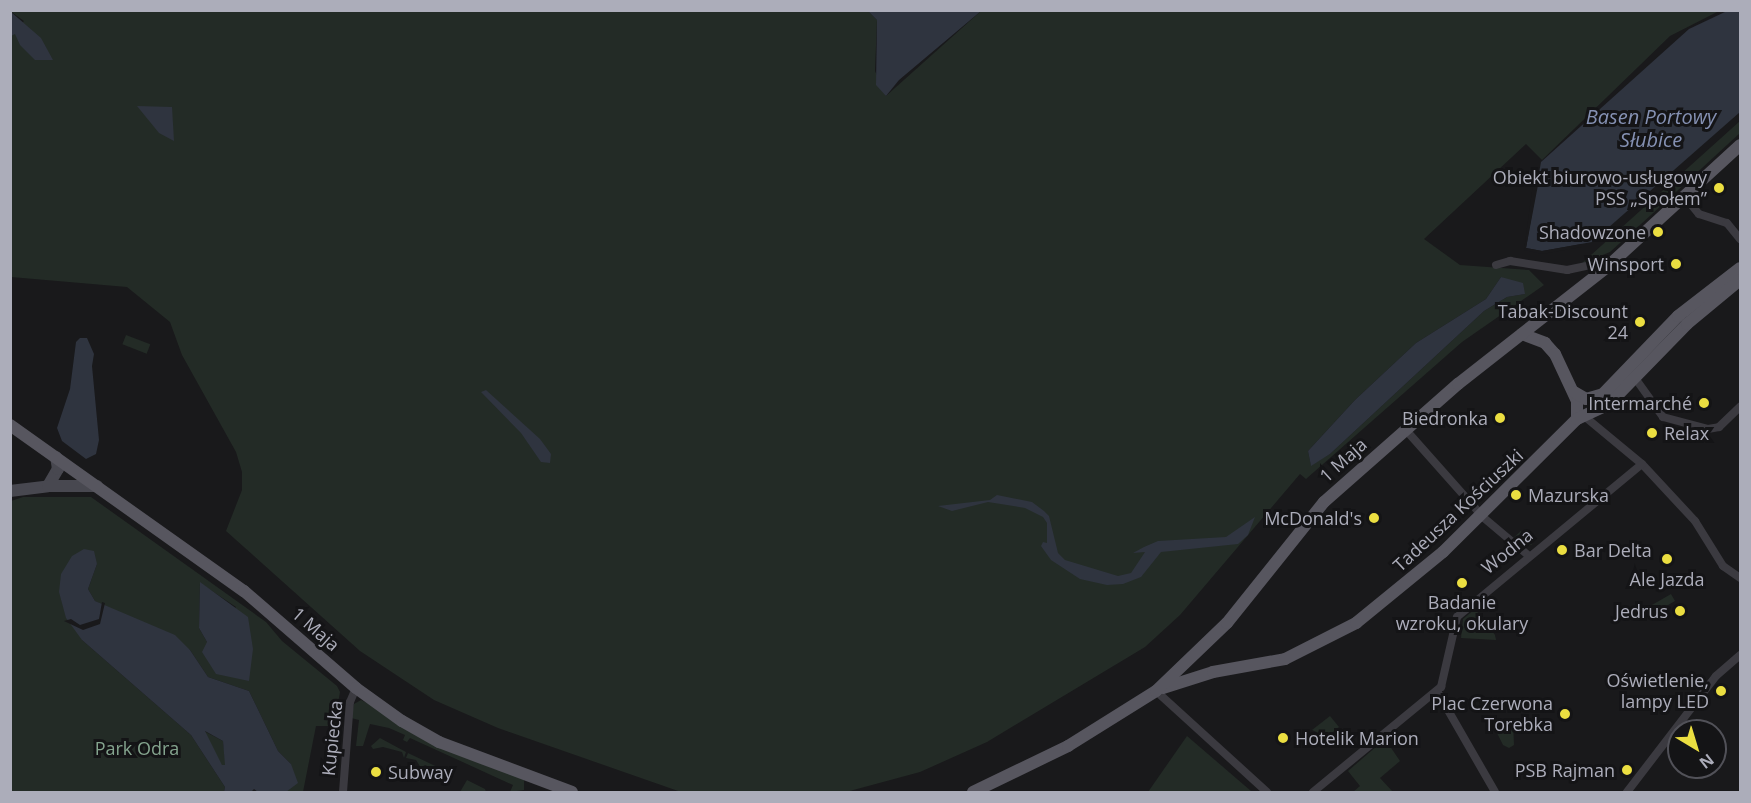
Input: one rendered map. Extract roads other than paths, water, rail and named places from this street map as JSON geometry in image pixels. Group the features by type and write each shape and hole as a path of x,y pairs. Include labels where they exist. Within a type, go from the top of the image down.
{"main road":[{"name":"1 Maja","path":"973,792 1068,746 1156,691 1200,652 1314,512 1405,429 1606,268 1740,145"},
{"path":"1574,392 1586,399 1603,394 1678,316 1740,268"},
{"name":"Tadeusza Kościuszki","path":"1156,691 1213,672 1284,659 1334,637 1384,602 1482,516 1580,418 1609,404 1687,324 1740,280"},
{"path":"1522,334 1551,349 1574,392 1580,418"},
{"name":"1 Maja","path":"10,425 244,591 356,688 439,742 572,792"},
{"path":"48,486 58,469 56,457"},
{"path":"10,491 48,486 97,486"},
{"path":"1200,652 1201,665 1213,672"}],"street":[{"path":"1685,197 1699,214 1726,223 1740,239"},
{"path":"1496,265 1510,261 1567,270 1591,265 1606,268"},
{"path":"1635,378 1663,417 1708,429 1719,427 1740,407"},
{"path":"1607,432 1602,423 1609,404"},
{"path":"1580,418 1607,432 1642,464 1695,521 1723,566 1740,578"},
{"path":"1405,429 1482,516 1528,555"},
{"name":"Wodna","path":"1437,691 1457,617 1528,555 1642,464"},
{"path":"1628,792 1716,676 1740,655"},
{"name":"Kupiecka","path":"343,792 350,702 356,688"},
{"path":"1156,691 1267,792"},
{"path":"1313,792 1437,691 1495,792"}],"water":[{"path":"868,11 981,11 899,80 886,96 876,85 877,20"},
{"name":"Basen Portowy Słubice","path":"1727,11 1740,11 1740,112 1592,242 1542,251 1526,248 1541,162 1689,29"},
{"path":"11,12 41,38 53,60 35,60 20,45 15,34 11,36"},
{"path":"137,106 172,107 174,141 159,133"},
{"path":"1501,277 1523,283 1525,294 1507,297 1484,311 1330,454 1311,466 1308,451 1355,400 1416,343 1486,299"},
{"path":"80,338 87,338 94,354 92,366 99,440 96,454 86,459 62,441 57,428 70,389 76,342"},
{"path":"486,390 540,439 551,454 550,463 541,462 521,433 481,392"},
{"path":"997,495 1032,502 1044,511 1049,516 1058,553 1065,560 1118,576 1131,573 1145,552 1133,553 1144,547 1158,541 1226,537 1255,517 1248,535 1238,544 1161,552 1141,577 1123,584 1107,585 1080,579 1051,560 1041,546 1043,542 1047,543 1047,523 1043,517 1025,508 988,502 952,511 938,506 990,500"},
{"path":"84,549 94,551 97,564 88,589 95,601 175,635 190,650 208,677 249,691 278,751 291,764 298,783 286,792 258,792 254,789 251,792 224,792 225,787 191,735 82,640 66,618 59,592 61,574 72,556","holes":["205,731 223,741 225,765 222,765"]},
{"path":"200,582 248,617 253,649 249,681 216,674 202,652 207,642 199,628"}],"place":[{"name":"Obiekt biurowo-usługowy PSS „Społem”","path":"1719,188"},
{"name":"Shadowzone","path":"1658,232"},
{"name":"Winsport","path":"1676,264"},
{"name":"Tabak-Discount 24","path":"1640,322"},
{"name":"Intermarché","path":"1704,403"},
{"name":"Biedronka","path":"1500,418"},
{"name":"Relax","path":"1652,433"},
{"name":"Mazurska","path":"1516,495"},
{"name":"McDonald's","path":"1374,518"},
{"name":"Bar Delta","path":"1562,550"},
{"name":"Ale Jazda","path":"1667,559"},
{"name":"Badanie wzroku, okulary","path":"1462,583"},
{"name":"Jedrus","path":"1680,611"},
{"name":"Oświetlenie, lampy LED","path":"1721,691"},
{"name":"Plac Czerwona Torebka","path":"1565,714"},
{"name":"Hotelik Marion","path":"1283,738"},
{"name":"PSB Rajman","path":"1627,770"},
{"name":"Subway","path":"376,772"}],"park label":[{"name":"Park Odra","path":"137,748"}]}
